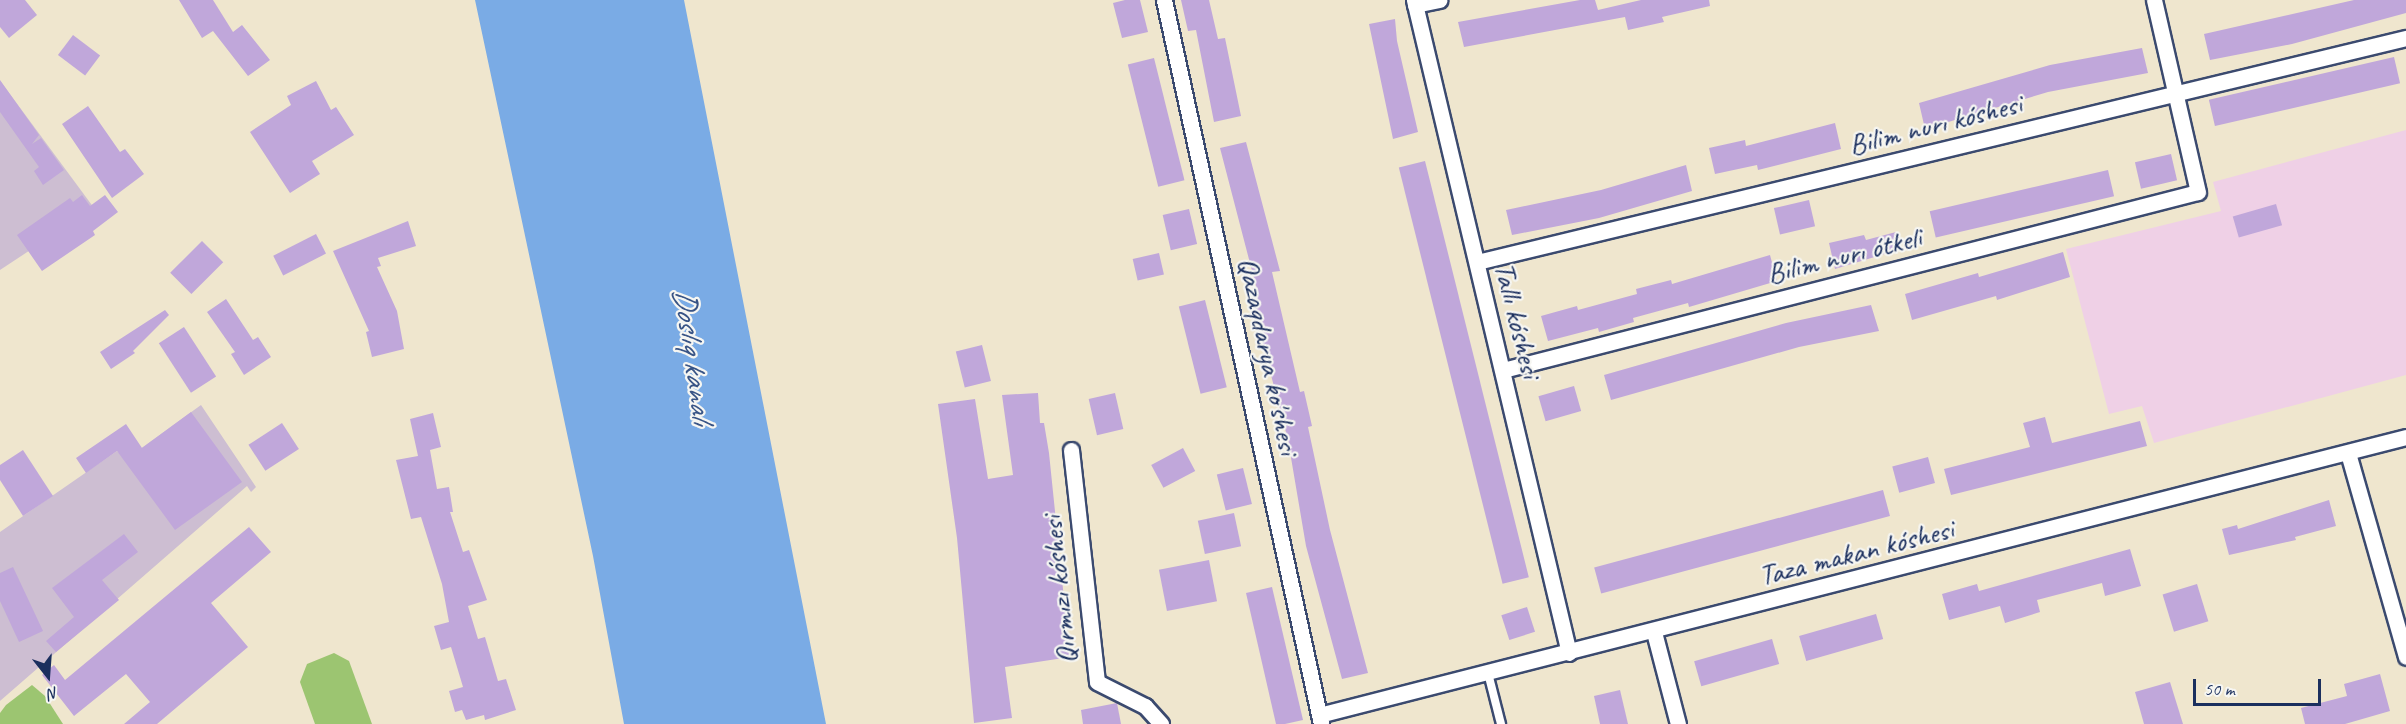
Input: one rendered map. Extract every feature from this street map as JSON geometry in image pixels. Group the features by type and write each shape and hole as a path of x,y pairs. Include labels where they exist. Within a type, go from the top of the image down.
{"street":[{"name":"Qazaqdarya ko'shesi","path":"1164,0 1320,719"},
{"path":"1414,3 1438,0"},
{"path":"2154,0 2176,93"},
{"name":"Tallı kóshesi","path":"1414,3 1569,652"},
{"name":"Bilim nurı kóshesi","path":"1477,262 2406,38"},
{"name":"Bilim nurı ótkeli","path":"1503,370 2199,192 2176,93"},
{"name":"Taza makan kóshesi","path":"1320,719 1488,672 1654,632 2406,437"},
{"name":"Qırmızı kóshesi","path":"1071,450 1097,682 1146,706 1161,724"},
{"path":"2348,453 2406,657"},
{"path":"1654,632 1678,724"}],"lane":[{"path":"1488,672 1501,724"}],"shaded area":[{"path":"0,82 94,208 0,270"},
{"path":"2406,130 2406,375 2154,443 2142,406 2109,414 2066,249 2221,211 2213,182"},
{"path":"201,405 256,487 251,492 247,486 0,701 0,532 117,451 125,460"}],"green space":[{"path":"334,653 349,661 372,724 315,724 300,682 307,664"},
{"path":"32,685 45,696 63,724 0,724 0,713 6,705"}],"water":[{"name":"Doslıq kanalı","path":"475,0 684,0 826,724 624,724 593,556"}],"building":[{"path":"0,0 25,0 37,15 9,38 0,27"},
{"path":"179,0 213,0 233,32 242,25 270,60 248,76 213,31 202,38"},
{"path":"1140,0 1148,32 1122,38 1113,3"},
{"path":"1181,0 1209,0 1218,39 1225,38 1241,116 1214,122 1196,30 1188,31"},
{"path":"1580,0 1595,0 1598,10 1641,0 1709,0 1710,6 1662,17 1664,22 1628,30 1625,17 1464,47 1458,22"},
{"path":"2354,0 2406,0 2406,13 2292,44 2210,60 2204,34"},
{"path":"1395,19 1397,41 1418,132 1393,139 1369,24"},
{"path":"73,35 100,55 85,75 58,55"},
{"path":"2142,48 2148,73 2048,92 1925,129 1919,103 2050,65"},
{"path":"2394,57 2400,83 2215,126 2209,100"},
{"path":"1154,58 1184,180 1158,187 1128,65"},
{"path":"0,80 39,135 32,144 41,138 64,170 43,185 34,171 39,167 0,112"},
{"path":"316,81 331,110 336,107 354,135 312,161 320,174 290,193 250,132 291,105 287,96"},
{"path":"88,106 120,152 125,149 144,174 112,198 62,124"},
{"path":"1835,123 1841,149 1758,170 1757,165 1715,174 1709,148 1745,140 1746,146"},
{"path":"1246,142 1280,271 1272,272 1300,392 1304,391 1312,426 1308,427 1330,530 1368,673 1342,679 1306,546 1288,440 1250,295 1258,294 1220,148"},
{"path":"2171,154 2177,180 2141,189 2135,162"},
{"path":"1425,161 1529,577 1503,584 1399,168"},
{"path":"1686,165 1692,191 1599,218 1512,235 1506,210 1601,190"},
{"path":"2108,170 2114,196 1936,237 1930,211"},
{"path":"82,195 90,206 105,195 118,212 93,231 95,235 42,271 17,235 70,198 73,202"},
{"path":"1809,200 1815,226 1780,234 1774,208"},
{"path":"2276,204 2282,225 2239,238 2233,216"},
{"path":"1189,209 1197,244 1171,250 1163,215"},
{"path":"408,221 416,246 378,258 381,266 377,267 397,311 404,349 372,357 366,332 369,331 333,251"},
{"path":"1896,232 1901,249 1835,269 1829,243 1864,235 1866,240"},
{"path":"316,234 326,254 283,275 273,256"},
{"path":"202,241 223,262 191,294 170,273"},
{"path":"2063,252 2070,277 1997,300 1996,296 1912,320 1905,294 1978,273 1979,277"},
{"path":"1159,253 1164,274 1138,281 1133,259"},
{"path":"1770,255 1777,281 1689,307 1688,303 1633,318 1634,322 1599,332 1598,328 1548,341 1541,316 1577,306 1578,310 1637,294 1636,289 1671,280 1672,284"},
{"path":"226,299 253,340 258,337 271,357 244,375 231,354 235,352 207,312"},
{"path":"1205,300 1227,387 1201,394 1179,307"},
{"path":"1871,305 1879,331 1799,347 1611,400 1604,375 1786,323"},
{"path":"165,310 169,315 133,351 135,353 111,369 100,352"},
{"path":"184,327 216,376 191,393 159,343"},
{"path":"982,345 991,381 965,387 956,352"},
{"path":"1574,386 1581,411 1546,421 1538,396"},
{"path":"1038,393 1040,423 1044,423 1049,453 1070,657 1005,667 1012,718 974,723 957,538 938,404 975,399 988,479 1013,475 1002,395"},
{"path":"1115,393 1123,429 1097,435 1089,399"},
{"path":"191,412 242,482 175,530 117,451 86,473 76,458 126,424 142,448"},
{"path":"433,413 441,447 430,450 437,489 449,487 453,512 450,512 463,552 469,550 487,600 468,606 478,639 485,637 498,681 506,679 516,710 485,720 484,715 466,720 462,710 455,712 449,691 463,687 451,647 441,650 434,626 449,622 442,584 421,517 411,519 396,460 418,456 410,419"},
{"path":"2045,417 2052,443 2140,421 2147,446 1951,495 1944,469 2030,447 2023,423"},
{"path":"282,423 299,449 265,471 248,445"},
{"path":"1183,448 1195,471 1163,488 1151,465"},
{"path":"23,450 53,496 23,516 0,480 0,465"},
{"path":"1928,457 1935,483 1899,493 1892,467"},
{"path":"1243,468 1252,504 1226,510 1217,475"},
{"path":"1883,490 1890,516 1601,593 1594,567"},
{"path":"2329,500 2336,526 2295,537 2296,540 2229,555 2222,529 2237,525 2238,529"},
{"path":"1234,513 1241,546 1205,554 1198,521"},
{"path":"249,527 271,552 211,603 248,647 157,724 124,724 150,702 126,674 74,716 42,675 54,665 65,680"},
{"path":"124,534 138,552 102,580 119,600 56,652 46,641 74,617 52,588"},
{"path":"2130,549 2141,586 2105,596 2102,583 2037,600 2040,612 2005,623 2000,606 1949,620 1942,594 1977,584 1979,591"},
{"path":"1209,560 1217,601 1167,611 1159,570"},
{"path":"13,567 43,631 19,642 0,601 0,573"},
{"path":"2197,584 2208,621 2174,632 2163,595"},
{"path":"1272,587 1303,720 1285,724 1276,724 1246,593"},
{"path":"1527,607 1535,632 1509,640 1501,615"},
{"path":"1876,614 1883,639 1806,661 1799,636"},
{"path":"1772,639 1779,664 1701,686 1694,661"},
{"path":"2380,674 2390,711 2345,724 2305,724 2301,708 2347,696 2344,684"},
{"path":"2170,682 2183,724 2144,724 2135,692"},
{"path":"1620,690 1628,724 1600,724 1594,696"},
{"path":"1117,703 1121,724 1083,724 1081,710"}]}
